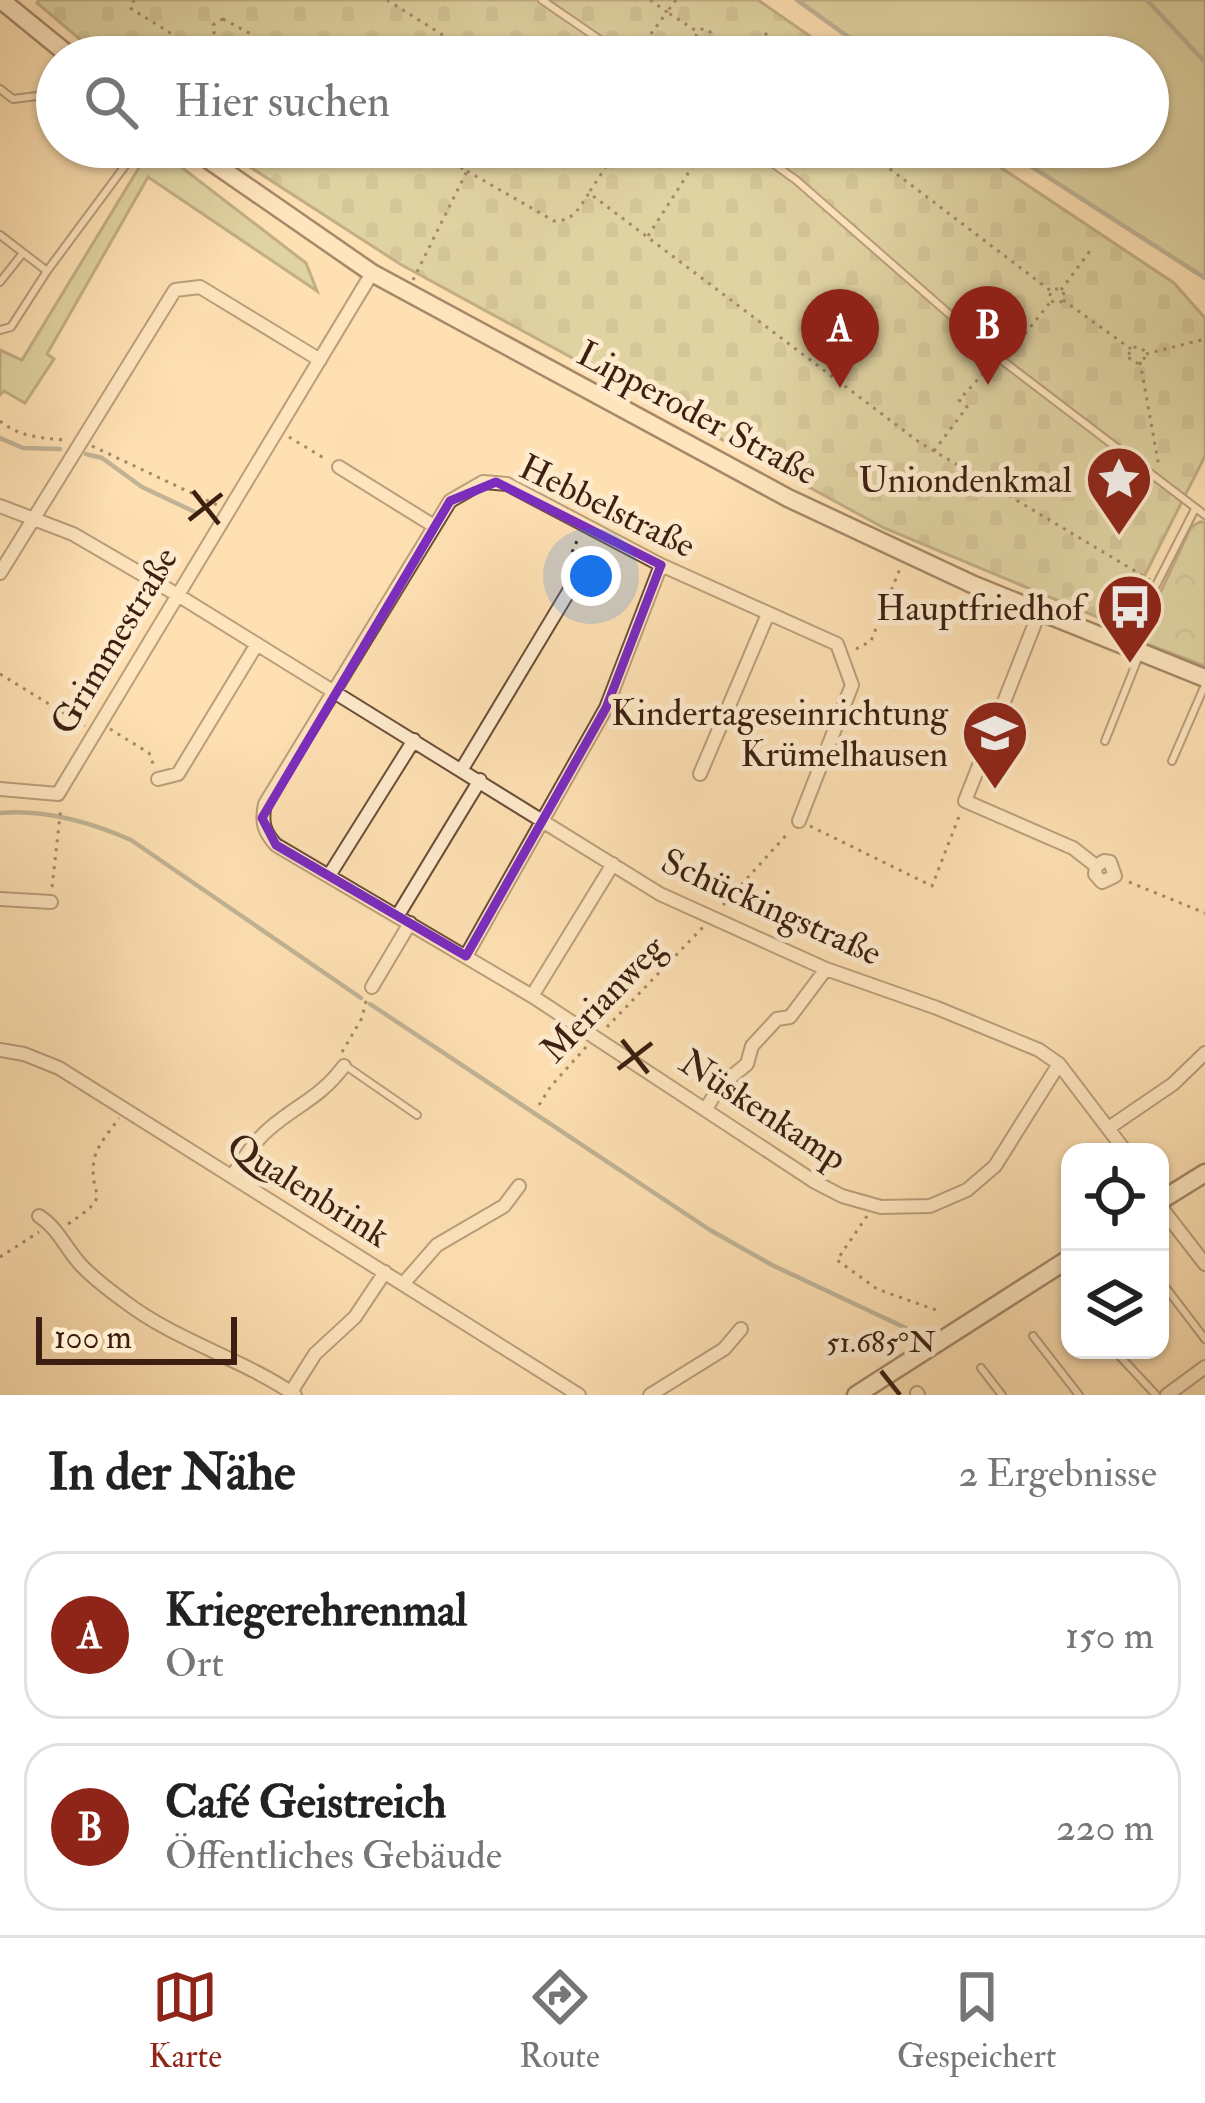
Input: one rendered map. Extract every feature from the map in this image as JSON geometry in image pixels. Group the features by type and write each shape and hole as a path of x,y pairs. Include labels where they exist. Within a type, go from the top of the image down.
{"main road":[{"path":"1,0 22,7 50,36"},
{"name":"Lipperoder Straße","path":"221,168 372,272 788,498 1039,613 1205,682"},
{"path":"1169,1197 1205,1173"},
{"path":"856,1395 1061,1264"}],"street":[{"name":"Grimmestraße","path":"0,789 58,794 372,272"},
{"path":"0,573 169,297 183,286 200,287 320,360"},
{"path":"339,467 434,526"},
{"name":"Hebbelstraße","path":"332,691 450,501 483,482 506,484 661,566 837,644 843,656"},
{"name":"Schückingstraße","path":"0,506 73,535 176,594 710,919 826,969 1014,1038 1059,1064 1120,1143"},
{"path":"466,956 606,707 661,566"},
{"path":"462,769 569,592"},
{"path":"1039,613 965,801 1073,848 1096,866 1099,880 1106,882 1115,876"},
{"path":"700,774 768,614"},
{"path":"158,779 178,773 257,644"},
{"path":"799,821 852,685 843,656"},
{"name":"Nüskenkamp","path":"332,691 265,805 262,818 276,845 532,995 815,1182 874,1205 903,1209 930,1206 967,1190 995,1166 1059,1064"},
{"path":"330,874 414,740"},
{"path":"372,987 480,780"},
{"path":"532,995 613,864"},
{"path":"0,898 51,902"},
{"path":"707,1107 720,1086 747,1064 752,1046 777,1019 790,1016 826,969"},
{"name":"Qualenbrink","path":"0,1050 59,1068 573,1393"},
{"path":"1110,1126 1173,1084 1205,1053"},
{"path":"233,1175 252,1145 325,1090 344,1066"},
{"path":"404,1284 437,1245 504,1206 519,1186"},
{"path":"1169,1215 1205,1264"},
{"path":"49,1224 81,1264 125,1303 177,1335 293,1393 315,1354 355,1317 385,1272"},
{"path":"650,1395 724,1349 741,1329"},
{"path":"1168,1395 1205,1366"}],"lane":[{"path":"542,0 594,36"},
{"path":"0,88 13,99 36,96"},
{"path":"0,330 11,327 46,271 123,168"},
{"path":"779,168 1000,359 1205,515"},
{"path":"0,236 46,271"},
{"path":"0,282 22,253"},
{"path":"1105,741 1156,583 1195,508"},
{"path":"1172,761 1205,682"},
{"path":"344,1066 417,1115"},
{"path":"1169,1292 1205,1339"},
{"path":"1033,1336 1079,1395"},
{"path":"1122,1359 1156,1395"},
{"path":"981,1369 1002,1395"}],"path":[{"path":"134,0 130,8 177,36"},
{"path":"387,0 444,36"},
{"path":"650,0 698,32 709,31 710,36"},
{"path":"649,36 676,0"},
{"path":"214,36 215,22 223,19 253,36"},
{"path":"765,36 769,30"},
{"path":"462,168 554,221 566,221 575,214 605,168"},
{"path":"647,237 691,168"},
{"path":"889,168 1051,291 1061,290"},
{"path":"407,292 467,171"},
{"path":"589,193 934,452 1156,583"},
{"path":"1063,300 1061,290 1092,248"},
{"path":"934,452 967,407 959,400 1052,300 1051,291"},
{"path":"1052,300 1063,300 1131,349 1141,347 1146,354"},
{"path":"1154,477 1160,470 1140,362 1146,354 1205,339"},
{"path":"1131,349 1130,359 1140,362"},
{"path":"0,421 36,437 80,441 226,509"},
{"path":"277,430 339,467"},
{"path":"569,592 567,563 584,525"},
{"path":"843,656 871,641 906,553"},
{"path":"0,674 149,753 158,779"},
{"path":"799,821 932,886 965,801"},
{"path":"51,902 62,810"},
{"name":"Merianweg","path":"539,1105 551,1086 799,821"},
{"path":"1115,876 1205,914"},
{"path":"344,1066 341,1049 362,1018 372,987"},
{"path":"0,1257 49,1224 96,1202 99,1192 93,1164 124,1112"},
{"path":"874,1205 837,1260 877,1289 939,1311"}],"highlighted area":[{"path":"496,482 661,565 606,708 466,956 276,845 262,818 450,501"}],"green space":[{"path":"758,0 810,36 76,36 37,3"},
{"path":"797,0 1205,0 1205,278 1034,168 1169,168 1169,36 847,36"},
{"path":"139,168 182,168 306,263 317,291 148,177 47,354 54,359 25,403 4,391 0,395 0,350 22,360"},
{"path":"251,168 1002,168 1174,283 1205,318 1205,456 1119,626 884,528 400,264"},
{"path":"1205,522 1205,666 1144,643 1140,636 1191,527"}],"waterway":[{"path":"797,0 847,36"},
{"path":"1147,0 1205,62"},
{"path":"1034,168 1205,278"},
{"path":"0,438 23,448 60,449"},
{"path":"86,454 102,458 142,487 197,513"},
{"path":"0,813 67,818 131,840 361,998"},
{"path":"370,1004 710,1230 910,1330"}],"place":[{"name":"Café Geistreich","path":"988,385"},
{"name":"Kriegerehrenmal","path":"840,388"},
{"name":"Uniondenkmal","path":"1119,538"},
{"name":"Hauptfriedhof","path":"1130,666"},
{"name":"Kindertageseinrichtung Krümelhausen","path":"995,792"}]}
